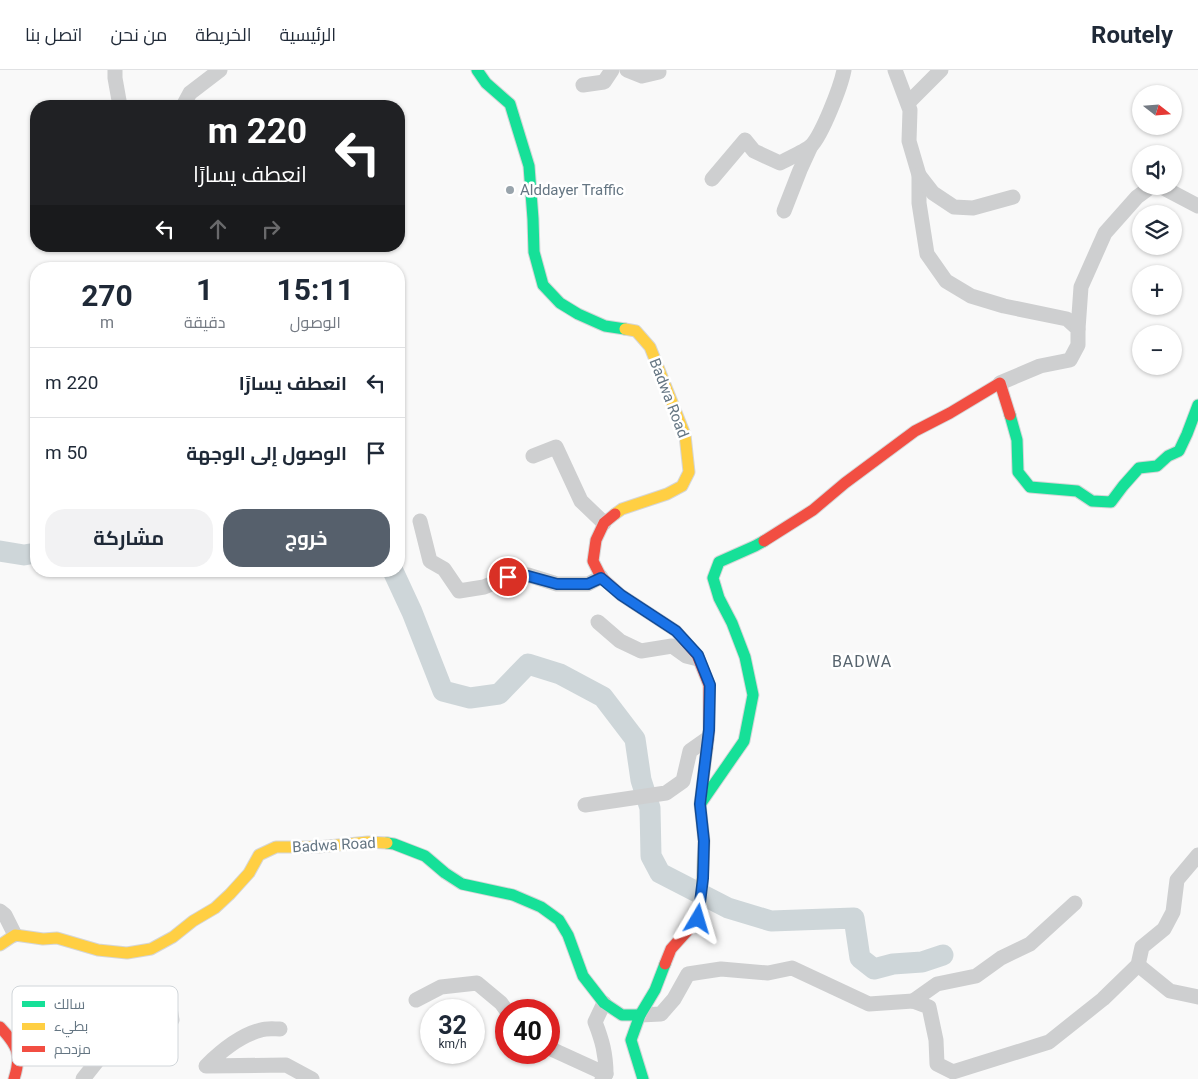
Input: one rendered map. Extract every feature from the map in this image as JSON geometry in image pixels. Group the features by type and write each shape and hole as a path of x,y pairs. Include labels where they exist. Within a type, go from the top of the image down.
{"street":[{"path":"115,70 119,100"},
{"path":"186,100 190,92 220,70"},
{"name":"Badwa Road","path":"477,70 486,82 510,104 529,166 534,252 543,285 560,303 578,314 605,326 636,331 650,347 685,435 689,472 682,486 667,494 622,509 604,524"},
{"path":"583,85 604,82 612,70"},
{"path":"627,70 642,76 659,72"},
{"path":"784,211 811,146 825,122 841,83 844,70"},
{"path":"895,70 910,110 909,141 919,175 919,203 927,254 946,281 971,296 1004,306 1067,320 1078,329"},
{"path":"908,103 940,70"},
{"path":"712,179 745,140 754,151 780,163 811,146"},
{"path":"919,175 933,193 954,208 973,208 1013,197"},
{"path":"700,804 744,741 753,695 745,657 732,623 719,598 713,578 719,562 755,546 813,510 915,430 950,413 1000,383 1040,366 1070,360 1078,344 1081,287 1105,233 1141,195"},
{"path":"1177,195 1198,206"},
{"path":"1000,383 1017,440 1018,472 1030,488 1077,491 1092,501 1111,502 1140,468 1157,466 1168,456 1179,451 1198,405"},
{"path":"533,456 556,447 580,501 604,524 596,540 593,561 601,578 621,595 676,631 698,655 710,685 708,739 700,804 704,841 698,919 671,949 655,990 640,1015 632,1040 643,1079"},
{"path":"420,521 430,561 444,569 459,591 484,587 508,577 528,576 557,584 588,584 601,578"},
{"path":"598,622 620,641 641,651 672,646 686,656 699,659"},
{"path":"585,805 666,793 683,781 690,751 708,739"},
{"name":"Badwa Road","path":"15,935 43,939 57,938 98,950 128,953 152,949 215,908 249,873 260,855 276,848 318,847 368,842 394,844 425,856 462,884 513,895 541,907 560,920 568,935 583,976 604,1003 622,1015 640,1015"},
{"path":"640,1015 661,1014 674,999 688,974 721,969 768,973 792,968 869,1004 913,1001 929,1006 936,1040 937,1064 954,1072 1049,1042 1103,999 1138,965 1142,947 1164,929 1173,912 1176,880 1198,855"},
{"path":"913,1001 937,984 976,976 1001,958 1030,944 1075,903"},
{"path":"0,910 6,915 15,935 0,945"},
{"path":"1138,965 1170,991 1198,997"},
{"path":"416,1000 441,987 477,983 496,999"},
{"path":"560,1054 604,1076 606,1058 602,1039 595,1022 604,1003"},
{"path":"0,1027 12,1042"},
{"path":"280,1029 263,1029 248,1034 217,1054 206,1066 286,1065 312,1079"},
{"path":"14,1079 18,1066"},
{"path":"83,1079 93,1066"}],"waterway":[{"path":"0,551 24,555 30,554"},
{"path":"396,577 412,612 443,691 470,698 499,694 528,664 560,674 603,697 635,739 641,780 650,808 651,856 660,873 728,908 771,921 854,918 860,958 874,969 893,964 922,962 943,955"}],"traffic: fast":[{"path":"477,70 486,83 510,104 529,166 534,252 543,285 560,303 578,314 605,326 625,329"},
{"path":"1010,415 1017,440 1018,472 1030,487 1077,491 1092,501 1111,502 1139,468 1157,466 1168,456 1179,451 1198,405"},
{"path":"701,803 744,741 753,695 745,657 732,623 719,598 713,578 719,562 764,541"},
{"path":"387,843 425,856 462,884 513,895 541,907 559,920 568,935 583,976 604,1003 622,1015 640,1015 655,990 665,964"},
{"path":"640,1015 631,1040 643,1079"}],"traffic: slow":[{"path":"615,514 622,509 667,494 682,486 689,472 685,435 650,347 636,331 625,329"},
{"path":"702,886 704,841 700,804 707,748"},
{"path":"0,945 15,935 43,939 57,938 98,950 127,953 151,949 173,937 193,921 215,908 249,873 259,855 276,847 318,847 368,842 387,843"}],"traffic: jam":[{"path":"764,541 813,510 845,483 915,431 950,413 1000,383 1010,415"},
{"path":"615,514 604,523 596,540 593,561 601,577 621,595 676,631 697,655 709,685 707,748"},
{"path":"665,964 671,949 698,919 700,903"},
{"path":"0,1027 12,1042"},
{"path":"14,1079 17,1066"}],"place":[{"name":"Alddayer Traffic","path":"510,190"}],"district":[{"name":"BADWA","path":"862,661"}],"route":[{"path":"508,577 528,576 557,584 588,584 601,578 621,595 676,631 698,655 710,685 709,730 700,804 704,841 703,878 698,919"}]}
